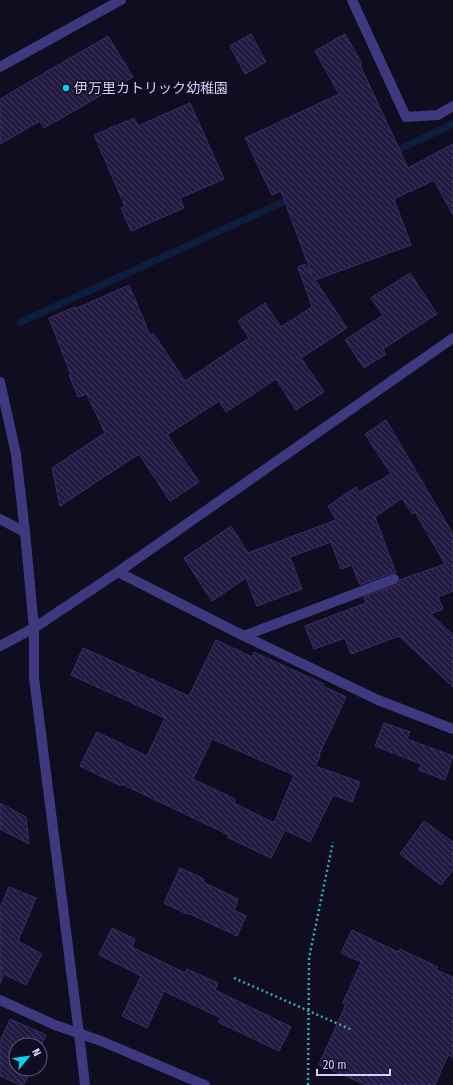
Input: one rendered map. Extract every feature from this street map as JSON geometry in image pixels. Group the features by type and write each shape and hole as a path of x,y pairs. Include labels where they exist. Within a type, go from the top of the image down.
{"street":[{"path":"0,67 121,0"},
{"path":"352,0 406,117 438,115 453,106"},
{"path":"0,646 34,628 118,572 453,338"},
{"path":"0,382 16,454 34,628 34,678 85,1085"},
{"path":"0,519 25,532"},
{"path":"118,572 244,636 378,700 453,728"},
{"path":"244,636 394,579"},
{"path":"0,1000 55,1025 101,1040 205,1085"}],"path":[{"path":"308,1085 309,958 333,842"},
{"path":"234,978 352,1030"}],"building":[{"path":"251,34 266,62 245,74 230,46"},
{"path":"345,34 362,64 360,65 408,168 453,144 453,215 434,180 394,199 411,245 315,280 347,328 301,358 324,392 296,410 276,379 226,412 219,401 167,435 199,482 170,501 139,454 60,506 52,468 105,433 87,394 78,397 49,318 75,307 75,309 129,285 150,335 153,333 185,381 249,338 238,321 265,303 281,327 312,307 298,267 305,264 312,275 281,191 272,195 245,138 339,94 315,51"},
{"name":"伊万里カトリック幼稚園","path":"108,36 133,77 44,128 40,121 0,144 0,99"},
{"path":"190,103 224,179 180,198 184,208 131,231 121,208 125,206 94,135 134,118 138,126"},
{"path":"410,273 437,314 383,349 386,354 364,368 345,340 383,315 371,298"},
{"path":"386,420 453,534 453,591 438,597 443,609 431,614 453,635 453,687 399,636 351,654 345,638 314,649 305,626 366,603 364,597 396,585 400,580 445,564 415,512 412,514 402,498 375,517 396,573 392,573 360,585 352,565 341,569 331,542 290,557 302,589 257,606 246,578 212,601 184,558 231,526 248,553 336,520 328,506 356,487 359,492 391,474 365,434"},
{"path":"216,640 252,657 254,652 324,684 323,686 346,697 315,766 360,782 352,802 333,795 310,842 285,830 271,858 227,837 229,835 122,784 121,786 80,766 97,732 147,756 165,718 71,675 83,648 189,696","holes":["212,739 294,775 274,823 234,803 235,799 193,779"]},
{"path":"384,723 410,732 407,739 453,756 445,780 419,770 421,764 375,746"},
{"path":"0,803 26,817 29,844 0,829"},
{"path":"424,821 453,842 453,870 441,885 400,854"},
{"path":"180,868 204,879 203,882 238,899 234,910 246,916 237,936 164,903"},
{"path":"9,887 36,898 18,941 42,954 26,985 4,974 0,984 0,908"},
{"path":"112,928 135,939 132,947 185,973 187,969 218,983 215,990 291,1027 279,1051 218,1022 221,1018 164,991 147,1028 122,1016 141,976 99,955"},
{"path":"352,930 398,952 400,949 438,967 436,970 453,977 453,1057 448,1055 435,1085 367,1085 319,1065 346,1004 343,1003 361,962 341,953"},
{"path":"10,1019 46,1035 45,1037 8,1037 8,1077 28,1077 24,1085 20,1085 0,1076 0,1042"}],"waterway":[{"path":"391,153 453,123"},
{"path":"21,322 292,198"}],"place":[{"name":"伊万里カトリック幼稚園","path":"66,88"}]}
